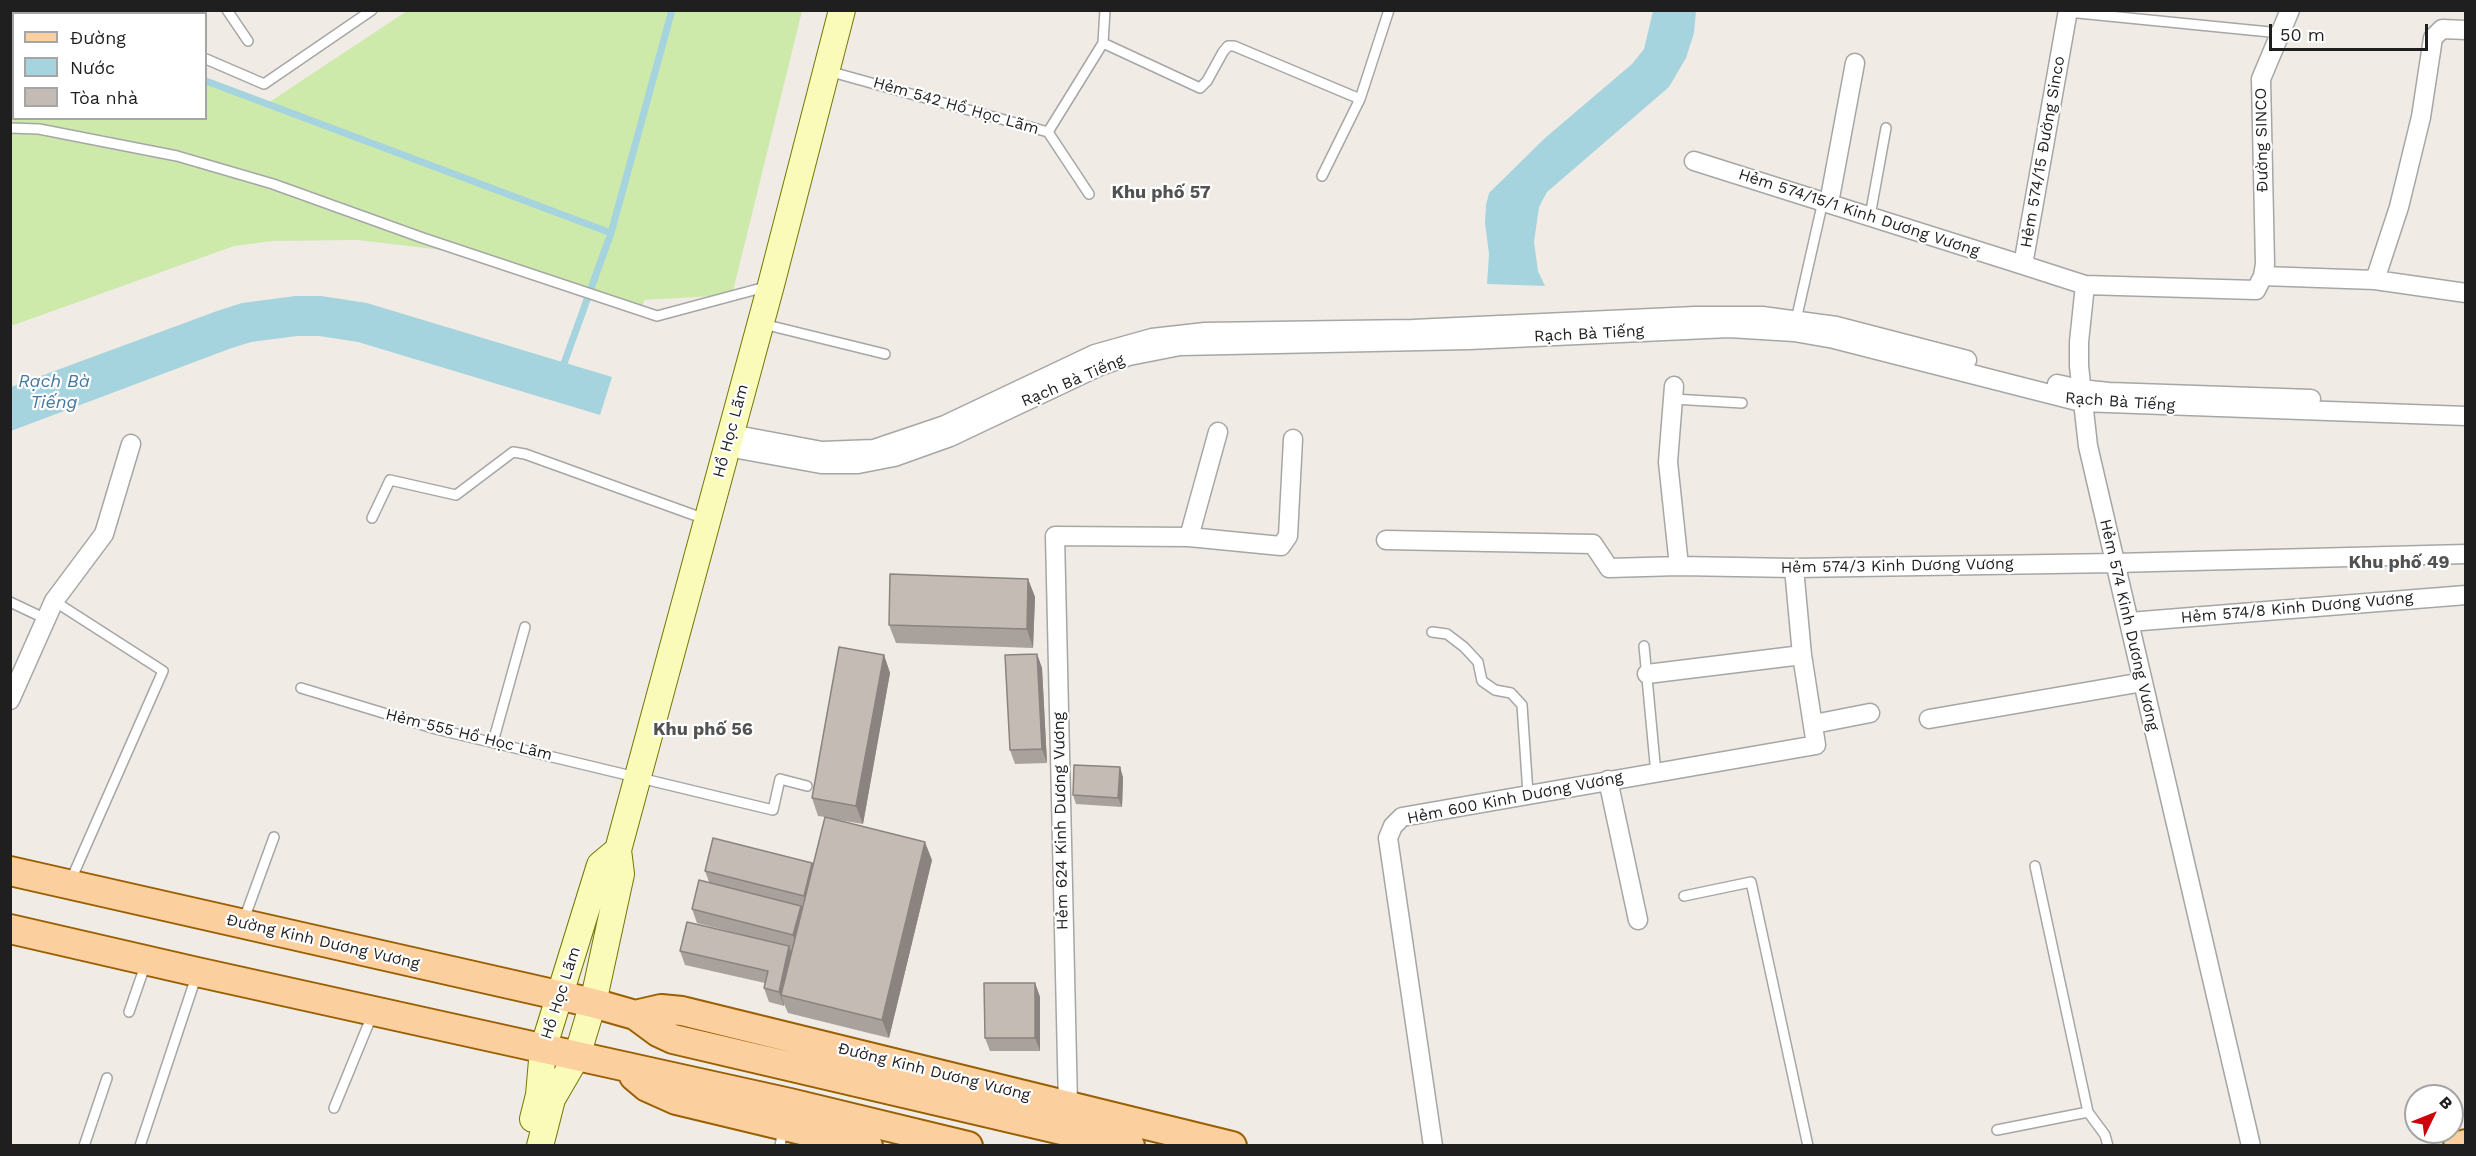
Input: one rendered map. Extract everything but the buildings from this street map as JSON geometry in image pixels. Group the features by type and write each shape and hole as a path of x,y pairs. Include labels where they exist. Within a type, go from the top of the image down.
{"main road":[{"name":"Hồ Học Lãm","path":"540,1146 552,1099 577,1056 593,1003 621,874 618,850 761,324 842,10"},
{"name":"Hồ Học Lãm","path":"526,1146 539,1095 543,1049 600,865 618,850"},
{"name":"Đường Kinh Dương Vương","path":"10,871 593,1003 635,1015 658,1032 673,1039 954,1090 1068,1118 1232,1146"},
{"path":"10,928 626,1068 789,1102 968,1146"},
{"path":"626,1068 647,1087 661,1095 782,1136 868,1146"},
{"name":"Đường Kinh Dương Vương","path":"1068,1118 1130,1146"},
{"path":"2458,1146 2466,1144"}],"street":[{"name":"Đường SINCO","path":"2262,276 2265,264 2260,80 2290,10"},
{"name":"Hẻm 574/15 Đường Sinco","path":"2068,11 2023,265 2085,285"},
{"path":"2375,280 2398,207 2421,117 2433,38 2442,29 2466,30"},
{"path":"1826,202 1856,63"},
{"name":"Hẻm 574/15/1 Kinh Dương Vương","path":"1694,160 2023,265"},
{"path":"2085,285 2256,290 2262,276 2375,280 2466,292"},
{"name":"Hẻm 574 Kinh Dương Vương","path":"2085,285 2079,342 2081,396 2088,446 2251,1146"},
{"name":"Rạch Bà Tiếng","path":"729,441 822,451 874,449 945,425 1095,354 1126,344 1179,334 1468,327 1695,316 1762,316 1875,335 2081,396 2466,404"},
{"name":"Rạch Bà Tiếng","path":"729,441 821,464 858,464 885,459 950,437 1100,366 1155,350 1206,344 1425,341 1696,328 1761,329 1834,339 2081,396 2466,416"},
{"path":"1674,392 1668,462 1679,566"},
{"path":"1218,432 1189,537 1281,546 1284,544 1288,536 1293,439"},
{"path":"10,700 16,676 54,601 104,534 131,444"},
{"name":"Hẻm 624 Kinh Dương Vương","path":"1068,1118 1055,536 1189,537"},
{"name":"Hẻm 574/3 Kinh Dương Vương","path":"1386,540 1593,544 1609,568 1679,566 1794,568 2115,563 2466,554"},
{"path":"1794,568 1802,655 1814,724 1870,713"},
{"name":"Hẻm 574/8 Kinh Dương Vương","path":"2129,622 2466,595"},
{"path":"1647,674 1802,655"},
{"path":"1929,719 2143,682"},
{"name":"Hẻm 600 Kinh Dương Vương","path":"1433,1146 1388,838 1393,826 1402,817 1816,745 1814,724"},
{"path":"1608,780 1638,920"}],"lane":[{"path":"227,10 248,41"},
{"path":"207,59 264,84 372,10"},
{"path":"1048,132 1103,43 1105,10"},
{"path":"1322,176 1360,99 1389,10"},
{"path":"2068,11 2280,33"},
{"path":"1103,43 1200,88 1207,81 1223,52 1228,46 1234,46 1360,99"},
{"name":"Hẻm 542 Hồ Học Lãm","path":"826,70 1048,132 1089,194"},
{"path":"10,128 39,129 177,156 220,168 273,184 423,238 657,316 771,285"},
{"path":"1870,216 1886,128"},
{"path":"1796,320 1826,202"},
{"path":"761,324 885,354"},
{"path":"1674,392 1743,403"},
{"path":"372,518 390,480 456,495 513,452 525,454 707,520"},
{"path":"54,601 163,671 69,884"},
{"path":"10,602 46,619"},
{"path":"493,742 525,627"},
{"path":"1432,632 1448,634 1478,662 1482,681 1495,690 1511,693 1522,705 1528,794"},
{"path":"1644,646 1656,774"},
{"name":"Hẻm 555 Hồ Học Lãm","path":"301,688 436,729 773,810 780,779 807,786"},
{"path":"242,924 274,837"},
{"path":"2034,866 2088,1112 2105,1135 2108,1146"},
{"path":"1684,896 1751,882 1808,1146"},
{"path":"129,1012 147,960"},
{"path":"140,1146 197,972"},
{"path":"334,1108 374,1011"},
{"path":"84,1146 106,1078"},
{"path":"1997,1130 2088,1112"}],"green space":[{"path":"11,11 48,12 12,12 12,120 207,120 207,80 268,103 407,11 802,11 732,295 644,300 640,315 443,250 357,240 273,241 234,246 11,326"}],"water":[{"path":"1653,11 1696,11 1694,33 1686,58 1669,87 1547,192 1539,207 1534,242 1538,271 1545,286 1487,284 1489,254 1485,223 1489,193 1545,138 1632,64 1644,49"},
{"name":"Rạch Bà Tiếng","path":"295,296 321,296 367,303 612,377 600,415 358,342 319,336 297,336 251,342 229,349 11,431 11,387 217,311 242,303"}],"waterway":[{"path":"19,10 23,12"},
{"path":"562,369 611,233 672,10"},
{"path":"207,81 611,233"}],"district":[{"name":"Khu phố 57","path":"1161,193"},
{"name":"Khu phố 49","path":"2399,563"},
{"name":"Khu phố 56","path":"703,730"}]}
